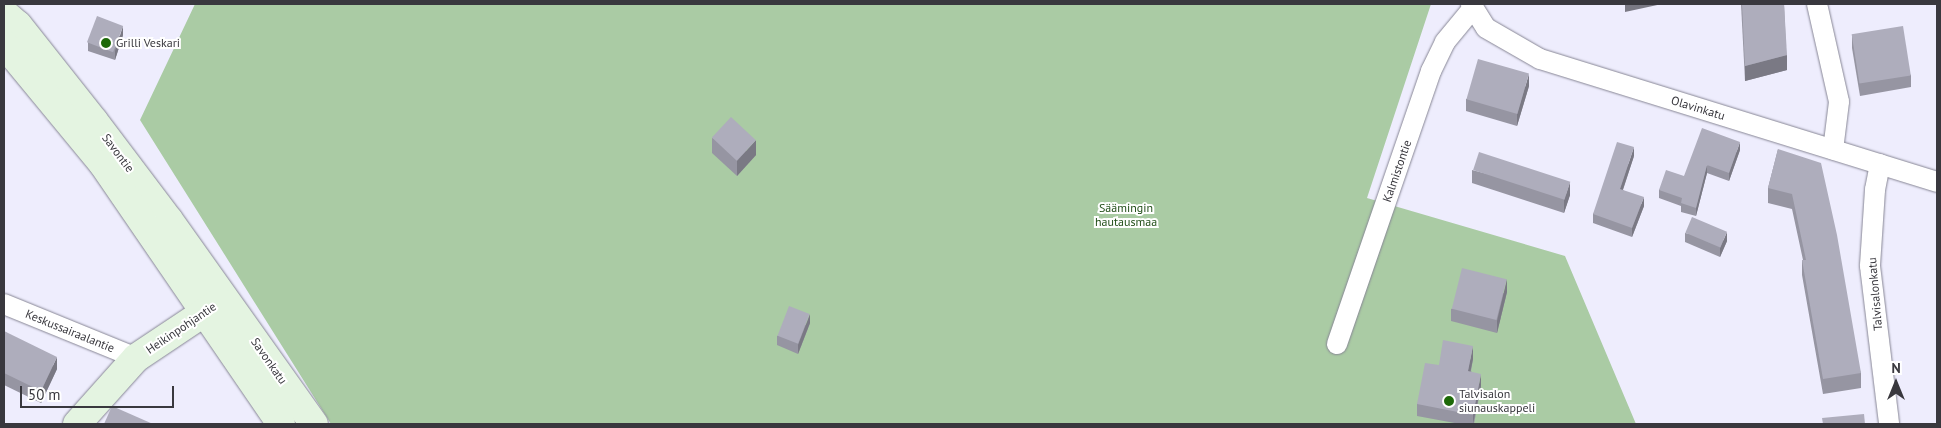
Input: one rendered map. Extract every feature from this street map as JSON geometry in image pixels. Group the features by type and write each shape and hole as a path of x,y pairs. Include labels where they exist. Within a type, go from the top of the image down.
{"main road":[{"name":"Savontie","path":"4,13 18,25 94,121 215,306"},
{"name":"Savontie","path":"4,44 103,164 215,306"},
{"name":"Heikinpohjantie","path":"77,424 136,358 162,342 173,331 215,306"},
{"name":"Savonkatu","path":"215,306 281,424"},
{"name":"Savonkatu","path":"215,306 314,424"}],"street":[{"path":"1817,4 1839,102 1833,150"},
{"name":"Olavinkatu","path":"1472,6 1486,28 1540,59 1937,182"},
{"name":"Kalmistontie","path":"1338,344 1431,71 1445,42 1472,6"},
{"name":"Talvisalonkatu","path":"1880,164 1874,190 1870,266 1889,424"},
{"name":"Keskussairaalantie","path":"4,304 136,358"}],"green space":[{"name":"Säämingin hautausmaa","path":"195,4 1431,4 1367,198 1565,256 1636,424 331,424 140,120"}],"building":[{"path":"1742,4 1784,4 1787,55 1745,66"},
{"name":"Grilli Veskari","path":"97,16 123,26 113,52 87,42"},
{"path":"1903,26 1911,75 1859,84 1852,34"},
{"path":"1478,59 1529,74 1517,114 1466,99"},
{"path":"731,117 756,140 737,161 712,137"},
{"path":"1702,128 1740,142 1729,173 1707,165 1696,208 1681,203 1682,198 1659,190 1666,170 1684,176"},
{"path":"1617,142 1634,147 1620,189 1644,197 1632,228 1593,214"},
{"path":"1778,149 1821,163 1837,235 1861,373 1823,379 1802,260 1806,260 1792,194 1768,188"},
{"path":"1479,152 1570,182 1564,200 1473,170"},
{"path":"1692,217 1727,232 1720,247 1685,233"},
{"path":"1462,268 1507,279 1496,320 1452,309"},
{"path":"789,306 810,314 798,344 778,336"},
{"path":"4,331 57,357 41,391 4,373"},
{"name":"Talvisalon siunauskappeli","path":"1443,340 1473,346 1468,371 1481,374 1473,415 1417,404 1425,363 1439,365"},
{"path":"112,406 153,424 104,424"},
{"path":"1864,414 1865,424 1823,424 1822,418"}],"place":[{"name":"Grilli Veskari","path":"106,43"},
{"name":"Talvisalon siunauskappeli","path":"1449,401"}]}
